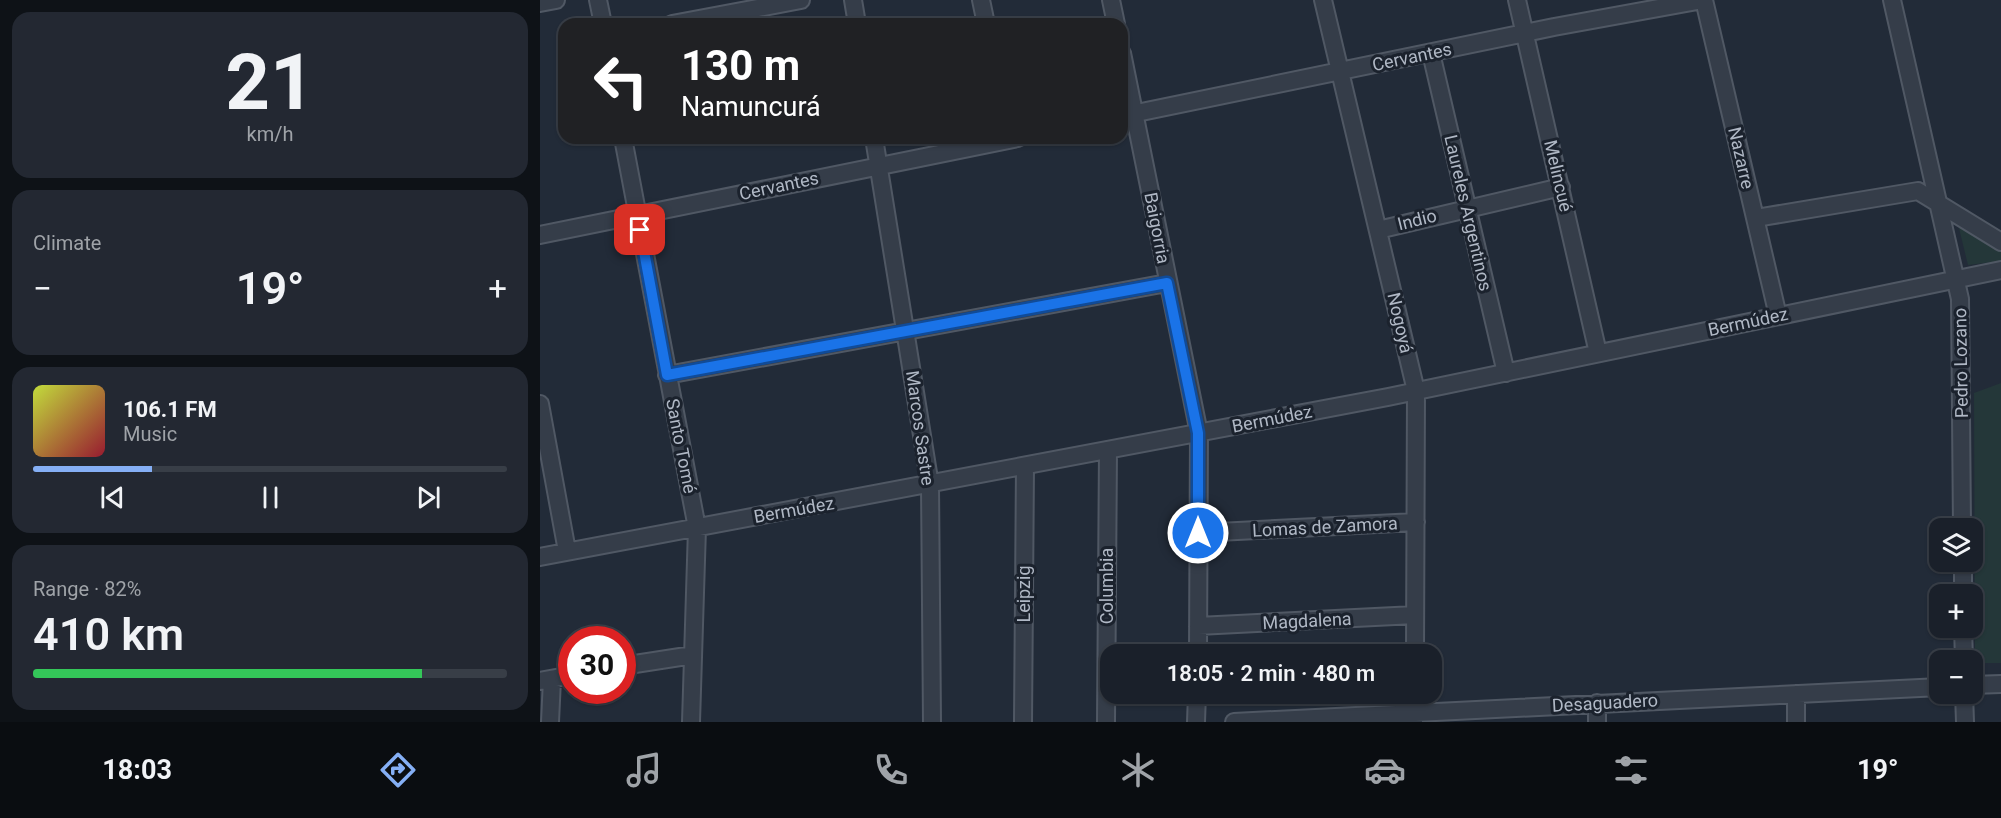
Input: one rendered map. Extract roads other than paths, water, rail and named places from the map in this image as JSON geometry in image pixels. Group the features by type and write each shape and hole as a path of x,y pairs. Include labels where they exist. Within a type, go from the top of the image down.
{"street":[{"path":"540,3 556,0"},
{"path":"598,0 602,18"},
{"path":"704,18 801,0"},
{"path":"853,0 856,18"},
{"path":"981,0 985,18"},
{"path":"1111,0 1115,18"},
{"name":"Nogoyá","path":"1323,0 1416,391 1415,644"},
{"name":"Melincué","path":"1517,0 1598,353"},
{"name":"Cervantes","path":"1128,115 1703,0"},
{"name":"Nazarre","path":"1703,0 1778,316"},
{"name":"Pedro Lozano","path":"1892,0 1960,299 1962,518"},
{"name":"Laureles Argentinos","path":"1431,53 1506,373"},
{"name":"Baigorria","path":"1128,115 1167,283 1198,433 1198,644"},
{"name":"Santo Tomé","path":"624,144 697,528 691,722"},
{"name":"Marcos Sastre","path":"875,144 930,485 932,722"},
{"name":"Cervantes","path":"540,235 986,144"},
{"name":"Indio","path":"1378,230 1467,207 1561,187"},
{"path":"1756,218 1917,191 1937,201 2001,242"},
{"name":"Bermúdez","path":"540,557 930,485 1416,391 2001,270"},
{"path":"667,375 1167,283"},
{"path":"540,404 567,551"},
{"name":"Columbia","path":"1106,722 1108,450"},
{"name":"Leipzig","path":"1023,722 1024,466"},
{"name":"Lomas de Zamora","path":"1198,533 1416,522"},
{"name":"Magdalena","path":"1198,626 1415,615"},
{"path":"636,664 693,655"},
{"path":"546,680 550,722"},
{"path":"1983,685 2001,684"},
{"name":"Desaguadero","path":"1234,722 1414,717 1597,703 1929,688"},
{"path":"1796,694 1796,722"},
{"path":"1597,703 1597,722"},
{"path":"1196,722 1197,704"},
{"path":"1964,704 1965,722"}]}
